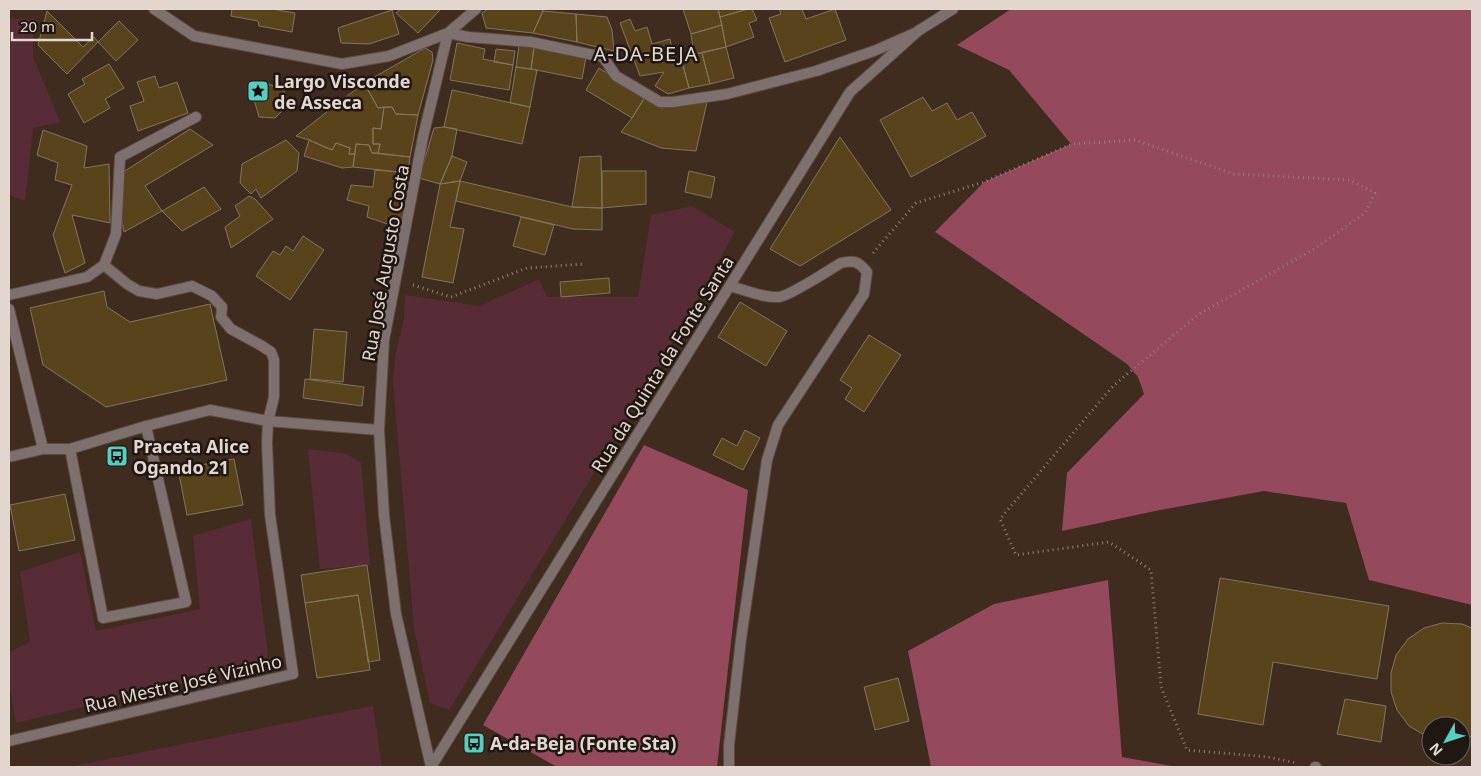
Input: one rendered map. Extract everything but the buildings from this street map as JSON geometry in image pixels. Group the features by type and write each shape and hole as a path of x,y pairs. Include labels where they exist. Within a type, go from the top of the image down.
{"street":[{"path":"154,9 194,36 342,64 389,56 448,33 476,9"},
{"name":"Rua da Quinta da Fonte Santa","path":"431,767 850,92 918,31 954,9"},
{"path":"448,33 468,37 531,42 603,57 616,76 660,102 673,102 727,94 816,71 874,51 918,31"},
{"name":"Rua José Augusto Costa","path":"431,767 396,614 384,515 379,430 384,340 423,137 448,33"},
{"path":"9,295 87,277 104,264 116,234 120,157 196,117"},
{"path":"729,767 729,745 741,639 766,460 778,425 864,294 867,272 857,262 841,263 781,297 766,296 730,286"},
{"path":"104,264 139,291 156,294 192,286 212,296 222,307 221,317 231,329 271,352 274,360 274,397 268,421"},
{"path":"9,309 43,449"},
{"path":"9,457 43,449 70,449 146,426 210,410 268,421 379,430"},
{"name":"Rua Mestre José Vizinho","path":"9,741 293,674 270,515 266,443 268,421"},
{"path":"70,449 104,618 186,602 146,426"}],"path":[{"path":"862,265 916,203 984,182 1072,144 1135,140 1234,174 1350,180 1375,193 1365,213 1314,249 1199,314 1113,386 1000,520 1016,555 1109,542 1151,570 1161,687 1187,750 1268,757 1315,767"},
{"path":"396,279 451,296 527,268 584,264"}],"shaded area":[{"path":"1011,9 1472,9 1472,605 1369,580 1346,503 1264,491 1155,511 1062,531 1067,473 1144,394 1138,377 1127,364 935,232 984,182 1071,144 1009,70 957,45"},
{"path":"9,18 33,20 33,57 60,122 33,128 25,201 9,195"},
{"path":"692,206 735,232 657,370 449,710 430,703 414,628 393,382 395,357 404,319 405,295 480,306 539,279 547,297 638,297 651,215"},
{"path":"644,445 748,490 717,767 557,767 483,725"},
{"path":"308,449 347,454 361,463 370,565 320,569"},
{"path":"251,519 269,663 16,723 9,681 9,652 30,642 20,572 80,552 96,631 200,609 193,536"},
{"path":"1108,580 1122,757 1177,767 931,767 908,651 994,604"},
{"path":"373,706 382,767 68,767"}],"place":[{"name":"Largo Visconde de Asseca","path":"258,91"},
{"name":"Praceta Alice Ogando 21","path":"117,456"},
{"name":"A-da-Beja (Fonte Sta)","path":"474,743"}],"district":[{"name":"A-DA-BEJA","path":"646,53"}]}
